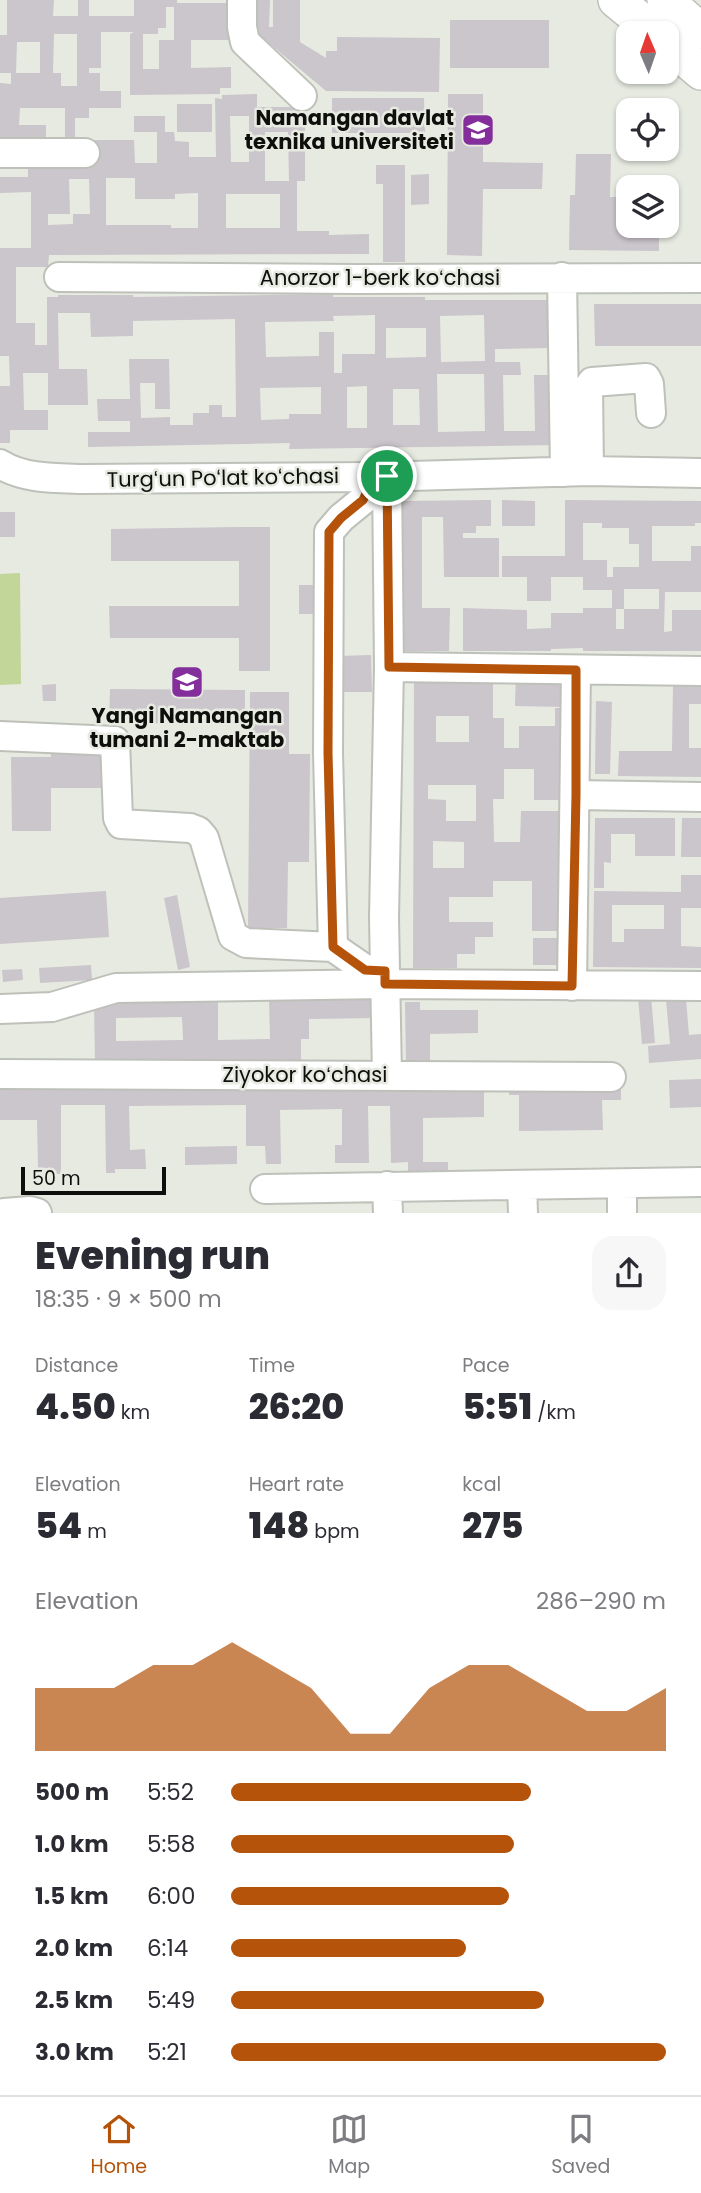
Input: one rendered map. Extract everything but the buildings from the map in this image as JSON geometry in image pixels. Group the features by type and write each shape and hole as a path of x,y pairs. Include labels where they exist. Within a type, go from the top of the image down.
{"main road":[{"path":"616,0 641,21"},
{"path":"665,0 691,30 701,72"}],"street":[{"path":"242,0 245,42 302,96"},
{"path":"0,153 85,153"},
{"name":"Anorzor 1-berk koʻchasi","path":"59,277 701,278"},
{"path":"562,277 577,472"},
{"path":"577,472 588,388 592,382 646,378 649,384 651,414"},
{"name":"Turgʻun Poʻlat koʻchasi","path":"0,464 12,471 38,476 83,479 577,472 701,473"},
{"path":"380,476 389,667 385,977 387,1075"},
{"path":"333,947 328,753 329,532 363,500 380,476"},
{"path":"389,667 701,671"},
{"path":"572,986 576,670"},
{"path":"0,736 115,741 118,818 121,824 190,828 198,831 204,838 233,936 246,943 333,947 365,970 385,977"},
{"path":"576,795 701,797"},
{"path":"0,1009 52,1007 116,988 385,977 572,986 701,986"},
{"name":"Ziyokor koʻchasi","path":"0,1074 611,1077"},
{"path":"265,1189 388,1199 522,1185 701,1182"},
{"path":"622,1184 622,1213"},
{"path":"522,1185 523,1213"},
{"path":"4,1213 37,1213"}],"green space":[{"path":"20,573 21,684 0,685 0,574"}],"place":[{"name":"Namangan davlat texnika universiteti","path":"478,130"},
{"name":"Yangi Namangan tumani 2-maktab","path":"187,682"}],"route":[{"path":"387,476 389,667 576,670 572,986 385,984 385,971 365,970 333,947 328,753 329,532 363,500 374,477 387,476"}]}
